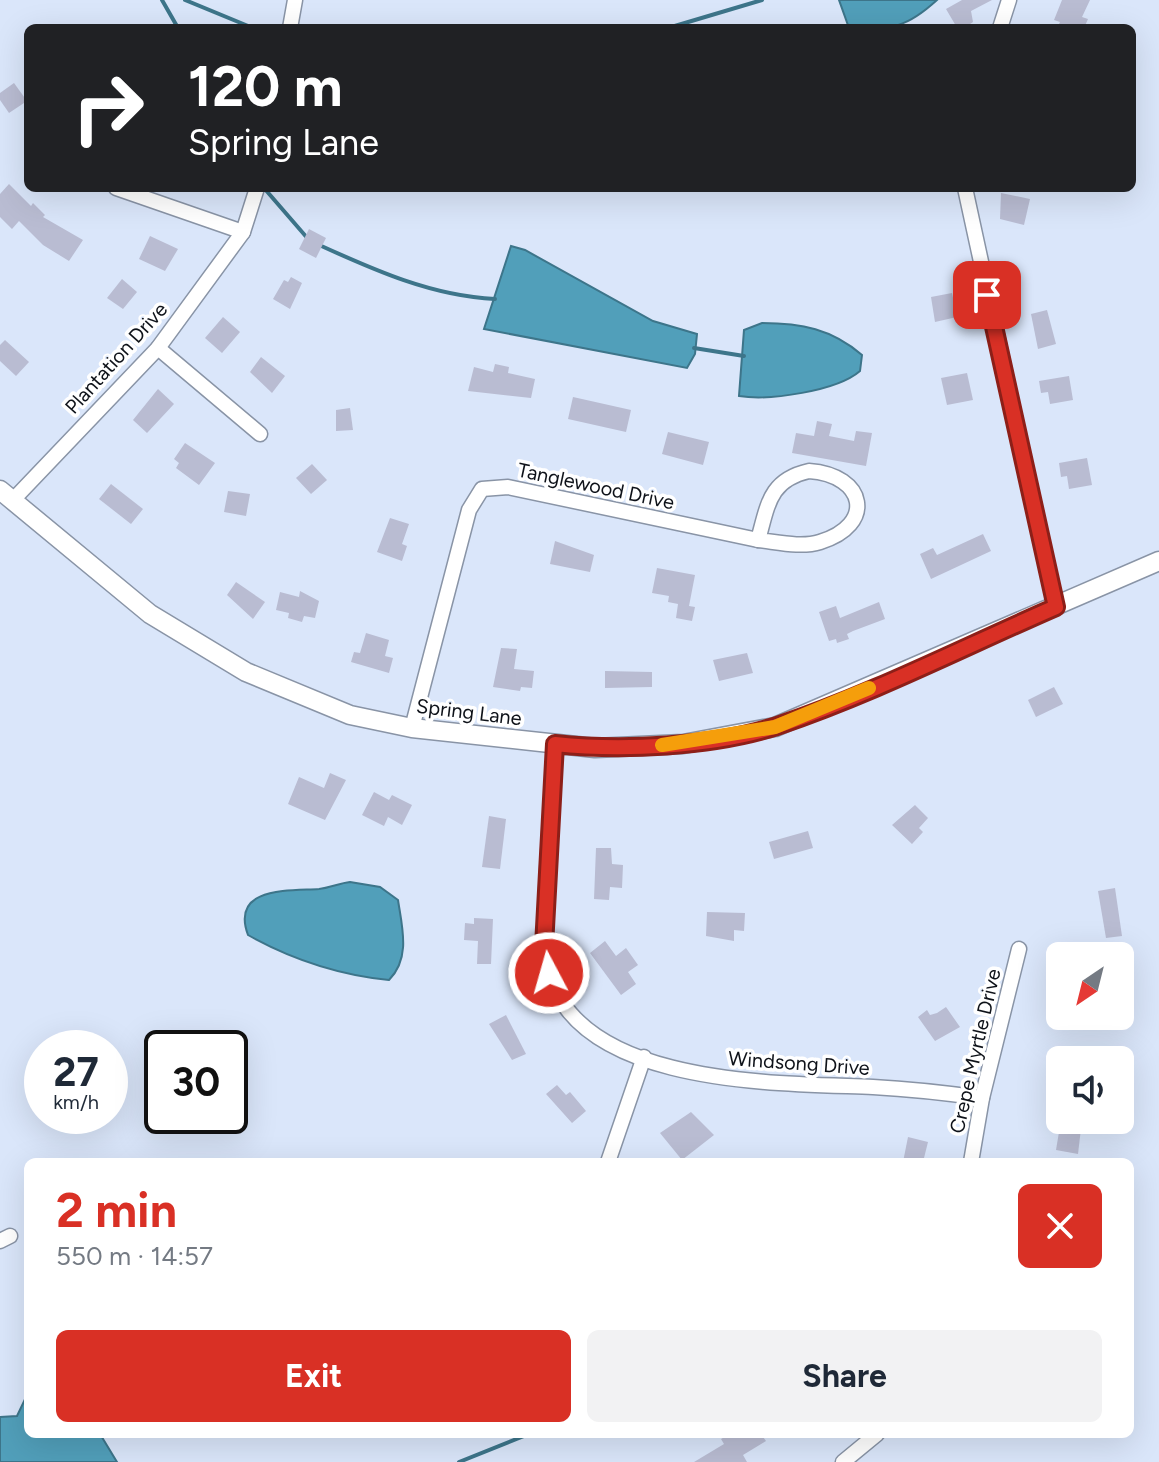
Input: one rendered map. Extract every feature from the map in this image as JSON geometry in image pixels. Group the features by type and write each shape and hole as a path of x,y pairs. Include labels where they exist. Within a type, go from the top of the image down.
{"street":[{"path":"291,24 295,0"},
{"path":"1001,24 1009,0"},
{"path":"128,192 243,232"},
{"name":"Plantation Drive","path":"6,495 158,348 243,232 256,192"},
{"path":"966,192 1056,607"},
{"path":"158,348 260,434"},
{"name":"Tanglewood Drive","path":"412,728 469,510 482,489 508,487 758,540 818,543 842,531 859,505 857,493 844,480 827,472 792,475 779,484 769,502 758,540"},
{"name":"Spring Lane","path":"6,495 150,614 246,672 350,715 412,728 595,748 683,744 775,727 1159,561"},
{"name":"Windsong Drive","path":"555,744 544,946 549,973 567,1013 584,1030 644,1057 745,1082 876,1087 982,1098"},
{"name":"Crepe Myrtle Drive","path":"972,1158 982,1098 1019,949"},
{"path":"609,1158 644,1057"},
{"path":"843,1462 872,1438"}],"water":[{"path":"839,0 937,0 926,10 900,24 848,24"},
{"path":"511,246 525,250 653,321 697,334 695,354 687,368 484,329"},
{"path":"762,323 803,326 827,333 862,355 860,371 836,384 802,393 739,396 744,330"},
{"path":"350,882 380,887 398,900 403,952 389,980 316,965 248,935 245,919 247,907 255,899 266,894 319,889"},
{"path":"24,1401 24,1438 102,1438 117,1462 0,1462 0,1417 17,1416"}],"building":[{"path":"962,0 992,0 971,11 973,22 970,24 955,24 946,9"},
{"path":"1062,0 1090,0 1082,17 1088,19 1086,24 1059,24 1054,20"},
{"path":"14,83 24,97 24,103 9,113 0,100 0,93"},
{"path":"9,184 31,206 33,203 45,215 43,217 83,240 69,261 43,245 19,221 12,229 0,217 0,194"},
{"path":"1001,193 1030,199 1024,225 1000,219"},
{"path":"309,229 326,238 316,258 299,249"},
{"path":"150,236 178,249 165,271 139,259"},
{"path":"291,277 302,283 290,309 273,299 284,280 288,282"},
{"path":"122,279 137,292 123,309 107,298"},
{"path":"952,293 957,317 935,322 931,297"},
{"path":"1047,310 1056,344 1038,349 1031,314"},
{"path":"223,317 240,332 222,353 205,338"},
{"path":"5,340 29,362 16,376 0,361 0,345"},
{"path":"261,357 285,376 272,393 250,372"},
{"path":"495,364 509,367 508,373 535,379 531,398 468,391 474,367 493,372"},
{"path":"967,373 973,400 947,405 941,378"},
{"path":"1069,376 1073,400 1050,404 1048,392 1041,393 1039,381"},
{"path":"158,389 174,404 147,433 133,420"},
{"path":"573,397 631,410 626,432 568,419"},
{"path":"350,408 353,430 336,431 336,410"},
{"path":"817,421 832,424 829,436 854,441 856,431 872,433 866,466 792,453 796,433 814,436"},
{"path":"668,432 709,442 703,465 662,454"},
{"path":"185,443 215,463 199,485 176,468 179,463 174,459"},
{"path":"1087,458 1092,485 1069,489 1067,476 1061,477 1059,463"},
{"path":"312,464 327,480 311,494 296,478"},
{"path":"111,484 143,509 131,524 99,499"},
{"path":"228,491 250,494 246,516 224,512"},
{"path":"390,518 409,524 402,544 407,546 402,561 377,552"},
{"path":"983,534 991,551 931,579 920,554 933,548 937,555"},
{"path":"555,541 594,555 590,572 550,564"},
{"path":"657,568 695,575 689,606 695,607 692,621 676,618 678,604 668,602 669,596 652,593"},
{"path":"236,582 265,602 253,619 227,595"},
{"path":"300,591 319,601 315,618 304,616 302,622 288,618 289,613 276,610 280,592 299,597"},
{"path":"879,602 885,619 847,634 849,639 837,643 836,639 829,641 819,612 836,606 840,618"},
{"path":"366,633 389,640 385,656 393,658 389,673 351,662 354,652 360,653"},
{"path":"501,648 517,649 514,669 534,671 532,688 521,687 520,691 493,687"},
{"path":"747,653 753,673 719,681 713,660"},
{"path":"605,671 652,672 652,687 605,688"},
{"path":"1054,687 1063,704 1036,717 1028,700"},
{"path":"330,773 346,780 325,820 288,804 299,777 324,788"},
{"path":"374,792 389,800 392,795 412,805 402,825 388,817 384,826 362,815"},
{"path":"915,805 928,818 919,828 923,832 912,844 892,825"},
{"path":"489,816 506,819 500,869 482,867"},
{"path":"808,831 813,848 774,859 769,842"},
{"path":"596,848 611,848 612,864 623,865 622,888 610,887 609,900 594,899"},
{"path":"1115,888 1122,936 1106,938 1098,891"},
{"path":"707,912 745,913 744,931 734,930 734,941 706,936"},
{"path":"474,918 493,919 491,964 477,964 478,941 464,940 465,923 474,924"},
{"path":"605,941 616,956 626,948 638,965 628,972 636,984 621,995 590,953"},
{"path":"946,1007 960,1027 935,1041 918,1017 927,1010 930,1015"},
{"path":"506,1015 526,1054 512,1060 489,1024"},
{"path":"557,1085 566,1095 570,1092 586,1111 572,1123 546,1094"},
{"path":"691,1112 714,1135 680,1158 660,1133"},
{"path":"1059,1134 1080,1134 1078,1154 1056,1150"},
{"path":"908,1137 928,1142 924,1158 904,1158"},
{"path":"764,1438 766,1441 743,1455 747,1462 694,1462 724,1444 721,1439"}],"waterway":[{"path":"162,0 176,24"},
{"path":"185,0 243,24"},
{"path":"681,24 762,0"},
{"path":"267,192 309,240"},
{"path":"317,244 426,287 495,299"},
{"path":"694,348 744,356"},
{"path":"459,1462 519,1438"}],"slow traffic":[{"path":"662,745 775,727 869,688"}],"route":[{"path":"549,973 544,946 546,862 555,744 595,748 683,744 775,727 1056,607 987,295"}]}
